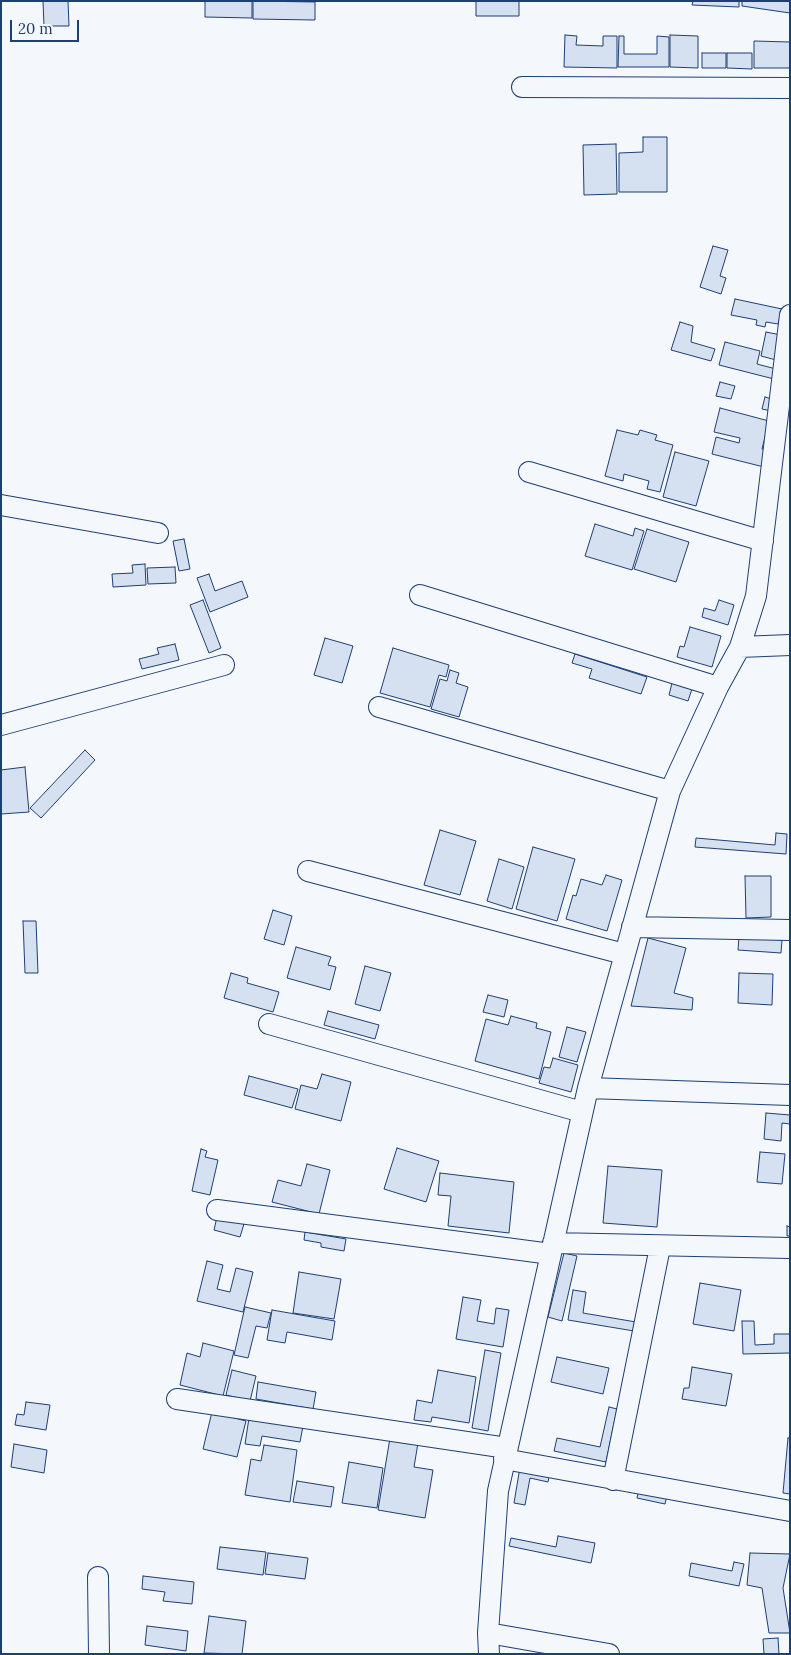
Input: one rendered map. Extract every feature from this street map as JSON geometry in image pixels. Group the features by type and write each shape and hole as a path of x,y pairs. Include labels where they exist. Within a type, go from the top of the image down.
{"street":[{"path":"522,87 790,88"},
{"path":"489,1654 488,1633 498,1491 588,1088 670,791 718,687 740,647 756,596 786,384 790,315"},
{"path":"530,472 763,541"},
{"path":"1,505 158,533"},
{"path":"420,595 718,687"},
{"path":"740,647 790,645"},
{"path":"1,725 224,665"},
{"path":"380,707 670,791"},
{"path":"308,871 624,954"},
{"path":"632,927 790,930"},
{"path":"269,1024 582,1112"},
{"path":"588,1088 790,1095"},
{"path":"217,1210 552,1249 660,1246 790,1248"},
{"path":"614,1480 660,1246"},
{"path":"177,1399 506,1454 614,1480 790,1511"},
{"path":"98,1577 98,1654"},
{"path":"488,1633 609,1654"}],"building":[{"path":"43,1 68,1 69,26 44,26"},
{"path":"205,1 252,1 252,18 205,17"},
{"path":"253,1 315,2 315,20 253,19"},
{"path":"476,1 519,1 519,16 476,16"},
{"path":"693,1 739,1 739,7 692,5"},
{"path":"742,1 790,1 790,13 742,6"},
{"path":"565,35 577,36 576,45 603,46 603,36 617,36 617,68 564,67"},
{"path":"670,35 698,36 698,68 670,67"},
{"path":"619,36 624,36 624,54 657,54 657,36 669,37 669,67 618,67"},
{"path":"754,41 790,42 790,68 754,68"},
{"path":"702,53 726,53 726,68 702,68"},
{"path":"727,53 752,53 752,69 727,68"},
{"path":"643,137 667,137 667,192 619,192 619,153 643,152"},
{"path":"616,144 617,194 584,195 583,145"},
{"path":"713,246 728,250 720,276 726,278 721,294 700,287"},
{"path":"735,299 782,309 778,324 766,322 765,327 756,325 757,320 731,315"},
{"path":"680,322 693,326 691,342 715,349 711,361 671,350"},
{"path":"766,332 781,335 776,360 761,356"},
{"path":"725,342 760,351 757,364 776,369 774,379 719,365"},
{"path":"720,382 735,386 731,399 716,396"},
{"path":"765,397 779,401 776,412 762,409"},
{"path":"720,408 769,421 762,449 772,452 768,468 712,454 716,437 739,443 740,438 714,432"},
{"path":"617,430 638,435 640,430 657,435 655,440 673,445 660,492 647,489 649,481 624,474 623,481 605,476"},
{"path":"675,452 709,461 696,506 663,497"},
{"path":"595,524 633,536 635,528 644,531 632,570 585,556"},
{"path":"647,529 689,542 676,582 634,569"},
{"path":"184,539 190,569 179,571 173,541"},
{"path":"145,564 146,585 113,587 112,574 133,573 132,565"},
{"path":"175,567 176,583 148,584 147,568"},
{"path":"209,574 215,591 242,581 248,597 210,612 197,578"},
{"path":"203,600 221,648 209,653 190,605"},
{"path":"719,600 734,605 728,625 702,617 704,608 715,611"},
{"path":"690,627 721,636 712,667 677,657 680,646 684,647"},
{"path":"325,638 353,646 342,683 314,675"},
{"path":"175,644 179,660 142,669 139,659 159,654 157,648"},
{"path":"393,648 449,665 446,677 439,675 430,707 380,693"},
{"path":"575,654 647,677 641,694 589,678 592,669 572,663"},
{"path":"450,670 459,673 456,683 468,687 459,717 431,709 440,679 447,681"},
{"path":"672,683 692,689 688,701 669,695"},
{"path":"85,750 95,760 41,818 30,808"},
{"path":"25,767 29,812 1,814 1,770"},
{"path":"440,830 476,841 460,895 424,885"},
{"path":"776,833 787,834 786,854 695,847 696,838 775,845"},
{"path":"533,847 575,859 557,921 516,909"},
{"path":"499,859 524,867 512,909 487,901"},
{"path":"606,875 622,880 607,931 566,919 573,895 576,896 581,879 602,885"},
{"path":"745,876 771,876 771,917 746,918"},
{"path":"273,910 292,916 284,945 264,939"},
{"path":"23,921 36,921 38,973 25,973"},
{"path":"739,937 782,940 781,953 738,950"},
{"path":"648,938 686,948 674,993 693,998 692,1010 631,1006"},
{"path":"296,947 331,957 328,965 336,967 330,990 287,978"},
{"path":"365,966 391,973 380,1011 355,1004"},
{"path":"231,973 248,978 247,983 279,992 273,1012 224,998"},
{"path":"739,973 773,974 772,1005 738,1003"},
{"path":"488,995 508,1000 504,1017 483,1012"},
{"path":"328,1011 379,1025 375,1039 324,1025"},
{"path":"511,1016 537,1023 536,1028 551,1032 539,1079 475,1061 486,1019 508,1025"},
{"path":"567,1027 586,1032 577,1062 559,1057"},
{"path":"553,1058 578,1065 571,1092 539,1083 544,1067 550,1068"},
{"path":"322,1074 351,1082 341,1121 295,1109 301,1085 317,1089"},
{"path":"249,1076 298,1089 292,1108 244,1095"},
{"path":"766,1113 790,1115 790,1124 782,1123 781,1141 764,1139"},
{"path":"397,1148 439,1161 426,1202 384,1189"},
{"path":"201,1149 207,1151 205,1157 218,1160 210,1195 192,1191"},
{"path":"760,1152 785,1154 782,1184 757,1182"},
{"path":"307,1164 330,1170 319,1214 272,1202 278,1180 301,1186"},
{"path":"608,1166 662,1170 657,1227 603,1223"},
{"path":"440,1173 514,1182 509,1233 448,1226 451,1196 438,1195"},
{"path":"217,1217 244,1224 240,1237 214,1230"},
{"path":"787,1226 790,1227 790,1236 787,1236"},
{"path":"305,1232 346,1239 344,1251 321,1247 321,1243 304,1240"},
{"path":"564,1253 577,1256 562,1321 548,1317"},
{"path":"207,1261 223,1265 217,1289 230,1292 236,1268 253,1272 243,1312 197,1301"},
{"path":"299,1272 341,1279 334,1319 293,1313"},
{"path":"700,1283 741,1290 734,1331 693,1324"},
{"path":"573,1290 586,1292 583,1313 636,1322 634,1331 568,1320"},
{"path":"463,1297 481,1300 477,1321 494,1324 496,1308 509,1310 503,1347 456,1339"},
{"path":"245,1307 271,1313 267,1328 256,1326 248,1358 234,1355"},
{"path":"272,1310 335,1321 332,1340 287,1332 285,1343 267,1340"},
{"path":"742,1321 754,1321 755,1345 774,1344 774,1334 790,1334 790,1353 743,1354"},
{"path":"203,1343 234,1351 223,1396 180,1385 187,1353 200,1357"},
{"path":"485,1350 501,1353 488,1431 472,1428"},
{"path":"557,1357 609,1368 603,1394 551,1382"},
{"path":"692,1367 732,1374 726,1406 682,1399 684,1388 689,1388"},
{"path":"232,1370 256,1376 250,1401 226,1395"},
{"path":"438,1370 476,1377 469,1423 432,1417 431,1422 414,1420 417,1400 432,1403"},
{"path":"258,1382 316,1392 313,1409 256,1399"},
{"path":"26,1402 50,1405 46,1430 15,1425 17,1414 24,1415"},
{"path":"609,1407 617,1409 606,1462 554,1451 557,1438 600,1447"},
{"path":"212,1412 246,1421 237,1457 203,1449"},
{"path":"249,1418 303,1426 300,1442 262,1436 260,1446 245,1444"},
{"path":"390,1438 418,1443 414,1467 433,1470 425,1518 378,1510"},
{"path":"788,1438 790,1438 790,1494 783,1493"},
{"path":"14,1444 47,1450 44,1473 11,1467"},
{"path":"264,1445 297,1450 290,1502 245,1495 251,1459 261,1461"},
{"path":"349,1462 383,1468 377,1508 342,1503"},
{"path":"520,1467 550,1472 548,1482 530,1478 525,1505 514,1503"},
{"path":"297,1481 334,1487 331,1507 293,1502"},
{"path":"639,1489 667,1495 665,1504 637,1498"},
{"path":"558,1536 595,1543 591,1563 509,1546 511,1538 556,1547"},
{"path":"220,1547 266,1552 263,1575 217,1569"},
{"path":"268,1553 308,1558 305,1579 265,1574"},
{"path":"750,1553 790,1554 783,1588 790,1633 769,1633 762,1588 747,1585"},
{"path":"734,1562 744,1564 739,1586 689,1576 691,1563 732,1571"},
{"path":"143,1576 194,1582 192,1604 163,1601 165,1592 142,1589"},
{"path":"209,1616 246,1621 242,1654 204,1653"},
{"path":"147,1626 188,1631 186,1651 145,1645"},
{"path":"778,1638 779,1654 764,1654 763,1639"}]}
